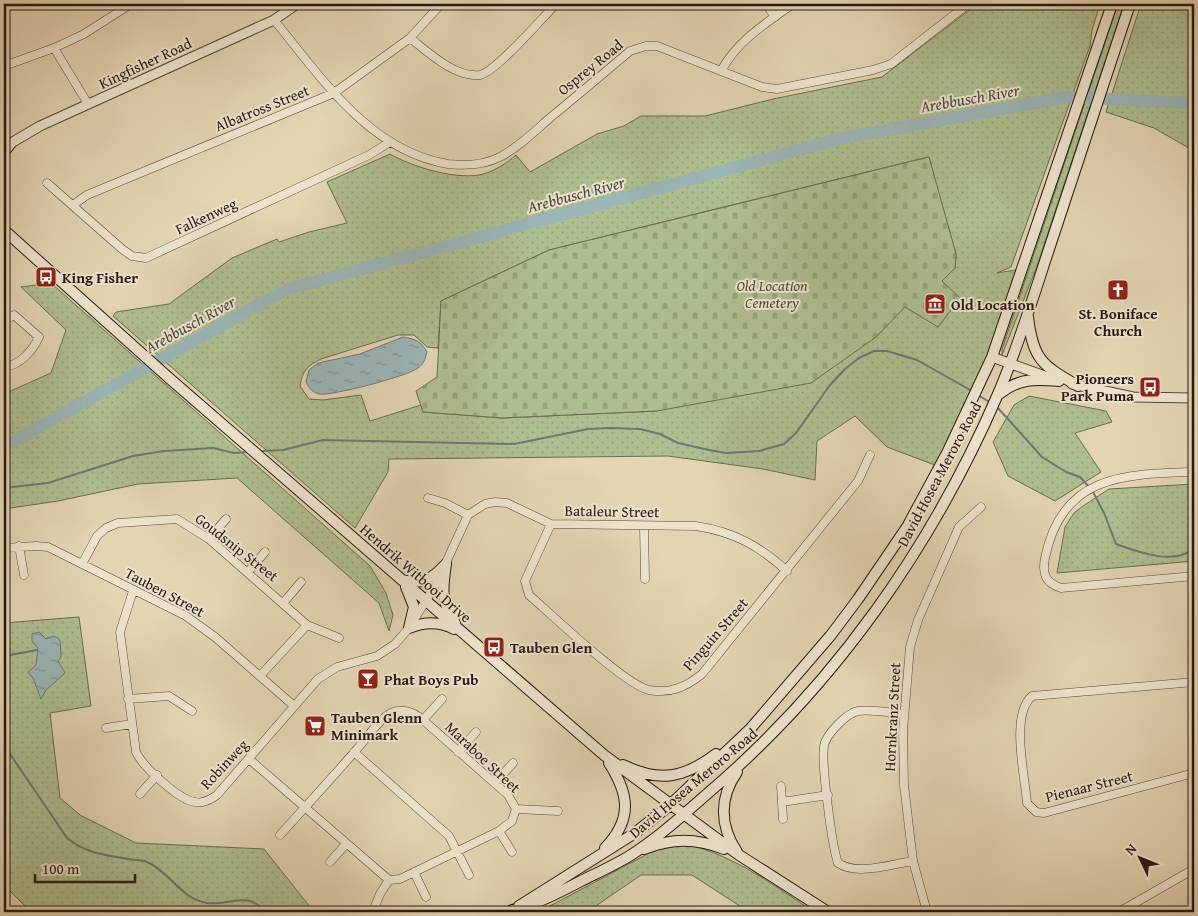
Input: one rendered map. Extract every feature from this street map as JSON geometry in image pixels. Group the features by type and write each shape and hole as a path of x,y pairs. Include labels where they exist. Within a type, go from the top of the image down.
{"main road":[{"name":"David Hosea Meroro Road","path":"510,911 592,862 635,833 670,805 751,728 800,673 858,599 907,527 965,418 992,358 1112,4"},
{"name":"David Hosea Meroro Road","path":"510,911 536,904 631,855 682,815 744,762 816,688 878,609 917,550 952,487 982,428 1010,364 1130,4"},
{"path":"4,152 8,146"},
{"name":"Hendrik Witbooi Drive","path":"4,230 169,378 604,755 682,815 739,855 828,912"},
{"path":"1028,314 1030,332 1037,355 1058,374 1078,386"},
{"path":"996,397 1021,380 1030,378 1059,381"},
{"path":"402,580 416,583 426,582 446,564"},
{"path":"446,564 442,588 443,600 463,634"},
{"path":"402,580 414,607 410,628"},
{"path":"410,628 422,623 433,623 449,627 463,634"},
{"path":"604,755 640,772 656,776 676,775 699,766 751,728"},
{"path":"592,862 612,841 624,817 626,804 623,787 604,755"},
{"path":"739,855 725,826 723,804 733,779 744,762"},
{"path":"631,855 663,842 686,839 700,841 739,855"}],"street":[{"path":"4,63 54,48 84,34 131,4"},
{"name":"Kingfisher Road","path":"8,146 40,126 274,20 297,4"},
{"name":"Albatross Street","path":"72,206 88,195 334,93 410,38 441,4"},
{"path":"410,38 442,62 465,73 480,75 490,70 504,58 556,4"},
{"path":"766,4 775,17"},
{"path":"721,71 728,57 738,46 793,4"},
{"name":"Osprey Road","path":"274,20 334,93 366,123 390,142 419,156 460,165 474,165 498,158 523,142 630,50 656,46 762,87 777,89 883,68 906,54 968,4"},
{"path":"54,48 88,104"},
{"name":"Falkenweg","path":"47,183 122,249 132,256 146,258 369,155 390,142"},
{"path":"4,321 14,315 39,337 24,358 11,366 4,366"},
{"path":"992,358 1078,386 1133,396 1194,398"},
{"name":"Pinguin Street","path":"550,524 525,581 529,594 627,678 648,690 664,691 678,689 691,683 702,674 787,571 858,481 870,455"},
{"path":"1194,472 1132,475 1109,480 1090,489 1068,506 1054,526 1043,572 1054,586 1060,588 1194,576"},
{"path":"425,601 446,564 468,515 445,503 428,498"},
{"name":"Bataleur Street","path":"468,515 480,506 495,502 516,507 550,524 696,526 728,532 758,548 787,571"},
{"name":"Hornkranz Street","path":"927,912 913,861 904,785 904,714 910,647 918,620 959,527 981,507"},
{"name":"Goudsnip Street","path":"82,564 97,536 106,528 118,523 177,520 209,539 284,602 307,625 339,638"},
{"path":"209,539 226,520"},
{"path":"644,526 645,579"},
{"path":"19,546 24,575"},
{"name":"Tauben Street","path":"4,548 19,546 48,547 133,591 175,610 200,626 294,705"},
{"path":"248,572 265,552"},
{"path":"284,602 301,582"},
{"name":"Robinweg","path":"133,591 120,632 134,746 139,759 157,776 186,799 201,803 217,795 322,675 338,667 384,652 410,628 425,601"},
{"path":"260,676 307,625"},
{"name":"Pienaar Street","path":"1194,682 1032,696 1026,701 1020,721 1027,803 1036,812 1044,813 1194,773"},
{"path":"128,699 165,695 178,700 192,711"},
{"path":"423,720 442,698"},
{"name":"Maraboe Street","path":"280,834 385,718 392,713 409,711 423,720 495,783 512,799 516,809 512,821 499,831 400,879 389,880"},
{"path":"904,714 858,711 840,724 829,736 824,748 828,795 838,863 845,868 854,869 913,861"},
{"path":"106,728 132,724"},
{"path":"458,752 476,732"},
{"path":"354,752 449,836 458,850 469,875"},
{"path":"249,759 389,880 380,894 373,911"},
{"path":"495,783 513,763"},
{"path":"140,794 157,776"},
{"path":"781,786 783,819"},
{"path":"782,802 828,795"},
{"path":"516,809 558,812"},
{"path":"499,831 512,852"},
{"path":"330,862 346,844"},
{"path":"1119,912 1194,869"},
{"path":"414,872 426,897"}],"green space":[{"path":"977,4 1100,4 1092,30 1090,46 1011,267 997,273 1022,269 992,357 940,467 887,447 855,416 817,441 815,480 763,469 668,456 389,459 388,472 355,528 113,316 116,312 169,304 232,258 277,239 279,242 309,232 347,223 327,182 390,154 433,171 468,176 494,170 516,155 530,172 597,134 624,126 641,116 705,116 773,99 882,77","holes":["928,157 956,254 955,268 942,281 960,299 905,307 657,411 502,418 423,412 421,405 370,421 361,395 323,400 309,399 300,386 304,372 316,361 398,335 414,335 427,347 438,348 441,301 549,250"]},
{"path":"1118,4 1124,4 1037,266 1002,355 1002,349"},
{"path":"1141,4 1194,4 1194,151 1154,128 1106,112"},
{"name":"Old Location Cemetery","path":"929,157 956,254 955,268 942,281 960,298 938,327 905,307 876,337 811,383 657,411 502,418 423,412 416,391 437,377 441,301 549,250"},
{"path":"51,283 370,566 386,593 393,615 389,631 379,603 237,478 138,484 58,501 4,509 4,394 51,373 66,330 21,287"},
{"path":"1029,396 1106,411 1112,422 1075,433 1101,472 1055,501 1008,476 993,442 1014,405"},
{"path":"1194,484 1194,561 1057,573 1065,527 1074,513 1109,489"},
{"path":"79,617 91,706 50,713 60,798 80,815 136,843 264,849 314,912 31,912 4,885 4,623"},
{"path":"689,845 722,856 738,864 814,912 749,912 692,875 641,875 587,912 545,912 548,907 655,850 670,846"}],"water":[{"path":"403,337 417,341 427,352 422,365 418,368 400,376 370,385 327,394 315,393 306,382 309,370 318,363 360,354"},
{"path":"39,632 46,639 54,636 60,640 61,657 58,661 65,673 46,690 41,699 33,678 28,672 36,665 38,648 32,641 32,634"}],"waterway":[{"name":"Arebbusch River","path":"4,447 285,290 843,138 1067,97 1194,103"},
{"path":"261,451 283,450 323,440 514,444 588,429 610,428 640,429 660,434 678,443 726,453 759,451 784,444 796,433 830,385 845,369 859,358 874,351 887,351 917,360 972,391"},
{"path":"978,395 991,403"},
{"path":"997,407 1042,457 1066,472 1080,477 1090,488"},
{"path":"4,488 48,483 133,456 164,451 213,448 234,453 248,452"},
{"path":"1093,492 1104,513 1116,544 1145,554 1167,557 1177,556 1194,548"},
{"path":"4,656 37,650"},
{"path":"4,745 67,838 74,843 96,853 147,862 155,866 183,891 198,900 207,903 245,900 259,905 265,912"}],"place":[{"name":"King Fisher","path":"46,277"},
{"name":"St. Boniface Church","path":"1118,290"},
{"name":"Old Location","path":"935,304"},
{"name":"Pioneers Park Puma","path":"1150,387"},
{"name":"Tauben Glen","path":"494,647"},
{"name":"Phat Boys Pub","path":"368,679"},
{"name":"Tauben Glenn Minimark","path":"315,726"}]}
